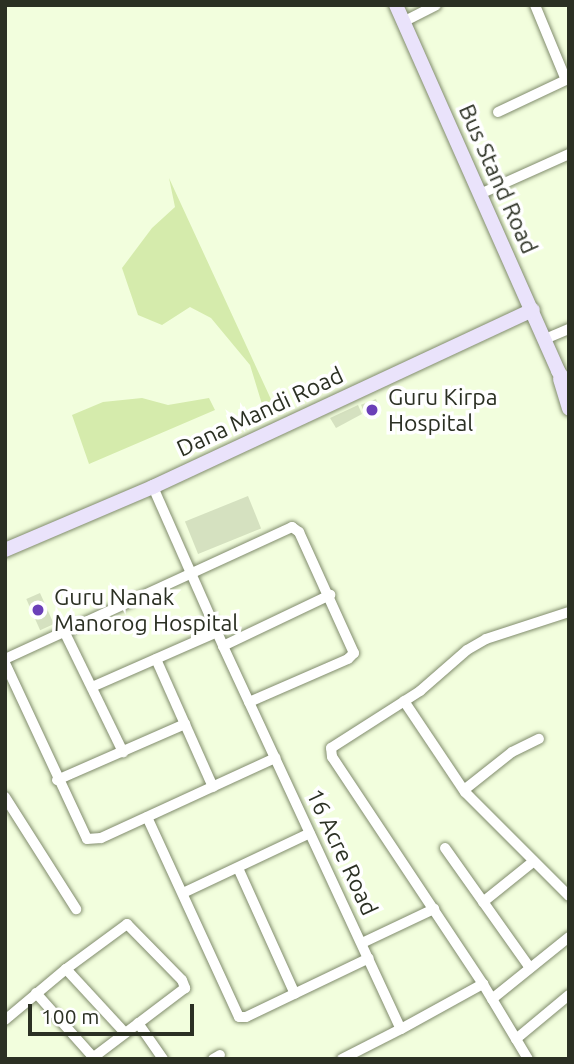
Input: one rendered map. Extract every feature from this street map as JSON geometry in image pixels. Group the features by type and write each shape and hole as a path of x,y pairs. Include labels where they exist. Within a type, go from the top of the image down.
{"street":[{"name":"Bus Stand Road","path":"396,5 533,310 558,371 569,409"},
{"path":"403,22 436,5"},
{"path":"498,112 564,82 567,77 566,64 536,5"},
{"path":"480,194 569,154"},
{"name":"Dana Mandi Road","path":"5,550 153,487 533,310"},
{"path":"545,339 569,329"},
{"name":"Bus Stand Road","path":"558,371 569,387"},
{"name":"16 Acre Road","path":"153,487 223,646 401,1029"},
{"path":"249,702 352,657 353,649 330,595 299,532 292,527 64,631 5,661 57,780 87,839 101,838 275,758"},
{"path":"223,646 330,595"},
{"path":"528,1059 483,984 330,752 334,746 404,701 486,639 569,612"},
{"path":"64,631 123,752"},
{"path":"92,688 217,632"},
{"path":"156,659 212,787"},
{"path":"404,701 464,790 569,896"},
{"path":"57,780 185,724"},
{"path":"464,790 512,752 540,739"},
{"path":"5,797 76,909"},
{"path":"147,817 237,1015 246,1017 369,958"},
{"path":"183,893 310,833"},
{"path":"445,848 530,968"},
{"path":"483,902 534,861"},
{"path":"238,867 295,994"},
{"path":"362,943 434,909"},
{"path":"5,1020 36,993 121,925 130,925 185,985 183,990 92,1058 36,993"},
{"path":"492,999 569,937"},
{"path":"66,969 125,1033"},
{"path":"342,1059 483,984"},
{"path":"516,1039 569,995"},
{"path":"138,1023 163,1059"}],"green space":[{"path":"169,178 275,408 265,414 250,365 211,318 190,307 162,325 138,315 122,268 152,228 175,207"},
{"path":"142,398 168,405 209,398 215,410 89,464 72,415 103,402"}],"building":[{"path":"376,399 381,412 366,418 361,405"},
{"path":"358,405 362,414 336,428 330,418"},
{"path":"248,496 261,528 198,554 185,521"},
{"path":"40,593 54,624 40,630 26,599"}],"place":[{"name":"Guru Kirpa Hospital","path":"372,410"},
{"name":"Guru Nanak Manorog Hospital","path":"38,610"}]}
